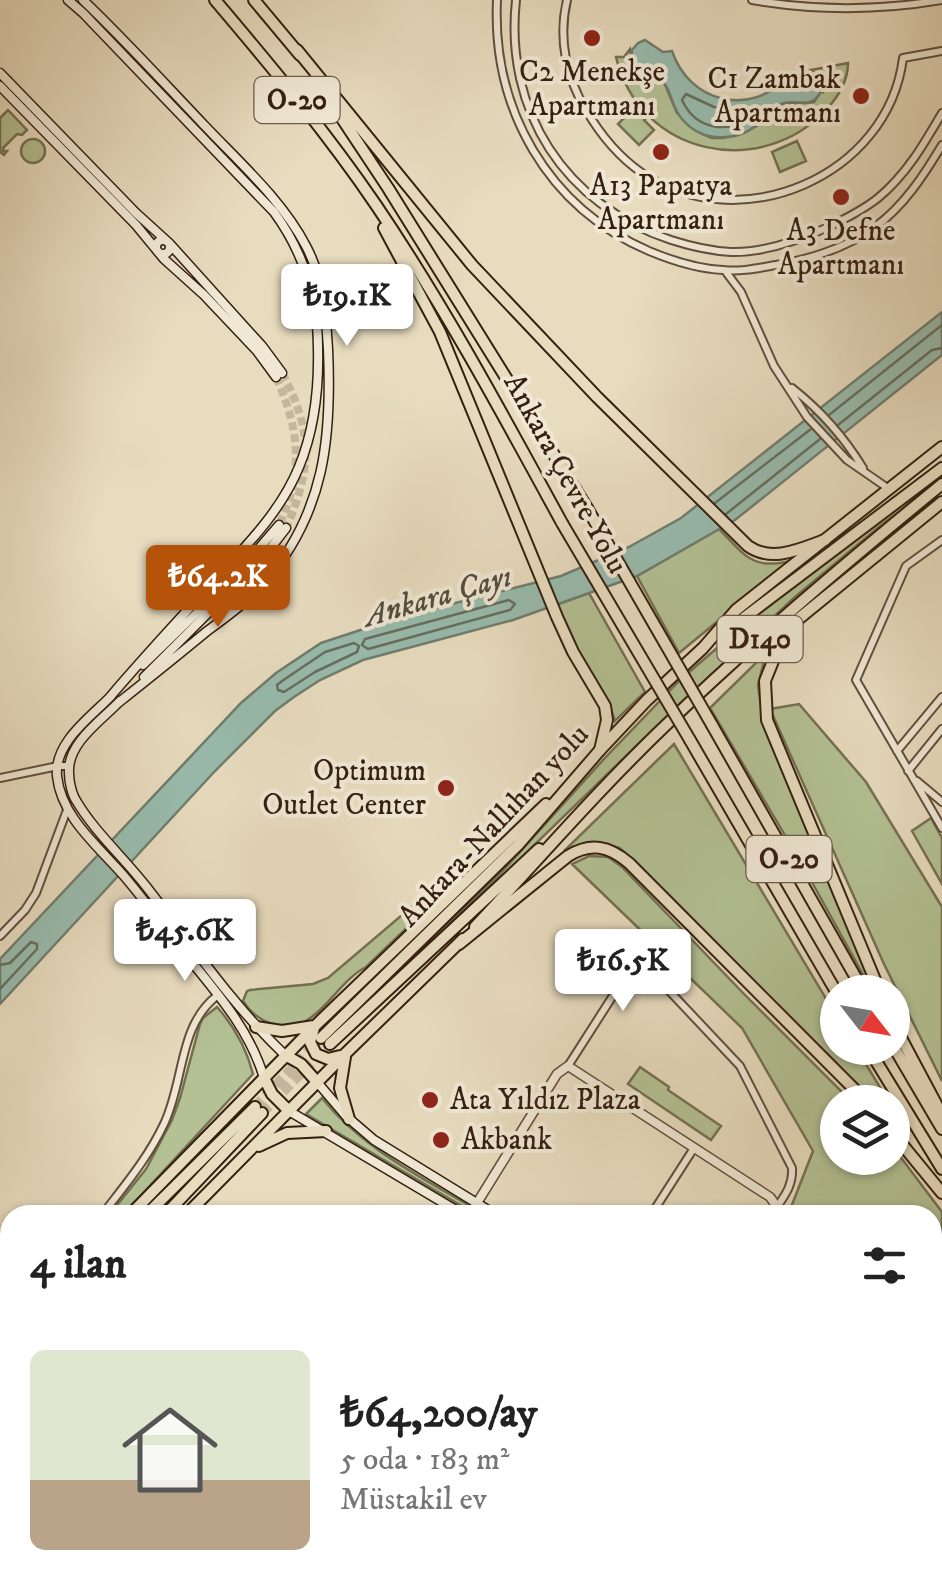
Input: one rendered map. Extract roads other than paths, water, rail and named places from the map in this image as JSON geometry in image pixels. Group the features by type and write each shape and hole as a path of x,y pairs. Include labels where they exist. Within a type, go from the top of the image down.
{"highway":[{"name":"Ankara Çevre Yolu","path":"214,0 276,71 375,203 463,342 562,523 826,975"},
{"name":"Ankara Çevre Yolu","path":"254,0 297,50 388,188 587,508 854,975"},
{"path":"297,50 472,265 597,397 736,534 755,551 773,554 825,540"},
{"path":"375,203 390,240 440,332 556,617 606,706 600,750"},
{"path":"703,648 736,610 939,450"},
{"name":"D140","path":"703,648 942,468"},
{"name":"D140","path":"588,804 719,675 824,581 942,484"},
{"path":"719,675 786,629 940,504"},
{"path":"786,629 765,680 767,720 873,975"},
{"name":"Ankara-Nallıhan yolu","path":"588,804 325,1041 518,845 647,700 703,648"},
{"path":"140,1205 314,1026 576,777"},
{"path":"196,1205 459,944 588,804"},
{"path":"459,944 568,856 586,848 610,849 643,876 850,1085"},
{"path":"256,1027 282,1031 314,1026"},
{"path":"314,1026 310,1042 316,1054 328,1059 346,1054"},
{"path":"346,1054 340,1088 349,1119"},
{"path":"286,1055 308,1070 317,1082"},
{"path":"910,1055 942,1116"},
{"path":"878,1065 942,1169"},
{"path":"904,1065 942,1130"},
{"path":"264,1078 272,1094 289,1111"},
{"path":"157,1205 258,1110 175,1205"},
{"path":"249,1151 287,1133 326,1131"},
{"path":"910,1154 942,1193"}],"main road":[{"path":"68,0 274,212 293,240 315,301 315,411 305,451 287,492 260,530 148,650 114,700 76,745 69,766 74,800 134,871 243,1014 286,1055"},
{"path":"83,0 292,221 318,274 328,338 330,410 326,450 315,492 298,532 262,585 114,700"},
{"path":"0,74 168,243 262,346 279,375 0,86"},
{"path":"158,252 168,252 168,243"},
{"path":"264,1078 256,1052 218,996 67,810 56,775 67,740 263,558 282,527"},
{"path":"218,996 228,991"},
{"path":"476,1203 556,1074 568,1066 770,1197 773,1205"},
{"path":"317,1082 349,1119 374,1140 479,1205"},
{"path":"289,1111 448,1205"}],"street":[{"path":"497,0 503,77 514,114 536,157 565,193 604,226 682,264 725,271 792,262 857,239 905,199 942,145"},
{"path":"516,0 514,38 520,84 548,146 573,180 624,220 687,245 731,252 752,250 806,237 836,223 876,200 900,177 942,113"},
{"path":"567,0 562,21 570,75 592,120 606,140 640,172 700,197 758,199 796,188 833,170 867,141 897,86 903,58 942,51"},
{"path":"754,0 842,10 942,0"},
{"path":"497,38 514,38"},
{"path":"682,264 687,245"},
{"path":"725,271 741,292 765,348 806,417 832,446 889,489"},
{"path":"788,385 842,437 866,473"},
{"path":"942,540 906,566 856,680 942,828"},
{"path":"897,751 942,697"},
{"path":"910,774 942,729"},
{"path":"0,778 69,766"},
{"path":"910,774 942,802"},
{"path":"0,936 36,894 67,810"},
{"path":"568,1066 648,941"},
{"path":"634,963 659,980 744,1072 792,1168 789,1189 780,1205"},
{"path":"110,1205 157,1138 172,1104 192,1024 206,1004 218,996"},
{"path":"657,1205 694,1148"}],"water":[{"path":"645,40 663,52 672,51 692,82 722,98 756,97 787,77 812,77 821,91 813,101 777,106 740,134 709,136 682,119 661,79 634,63 632,50"},
{"path":"942,312 942,355 735,520 637,576 513,620 363,660 294,697 215,771 0,1004 0,959 241,703 276,673 321,643 397,618 561,576 629,547 681,518"}],"tunnel":[{"path":"282,373 299,413 305,450 301,487 286,528"},
{"path":"276,377 290,415 296,451 292,487 279,525"},
{"path":"255,1107 317,1042"},
{"path":"262,1113 330,1044"}],"place":[{"name":"C2 Menekşe Apartmanı","path":"592,38"},
{"name":"C1 Zambak Apartmanı","path":"861,96"},
{"name":"A13 Papatya Apartmanı","path":"661,152"},
{"name":"A3 Defne Apartmanı","path":"841,197"},
{"name":"Optimum Outlet Center","path":"446,788"},
{"name":"Ata Yıldız Plaza","path":"430,1100"},
{"name":"Akbank","path":"441,1140"}],"water label":[{"name":"Ankara Çayı","path":"438,597"}]}
